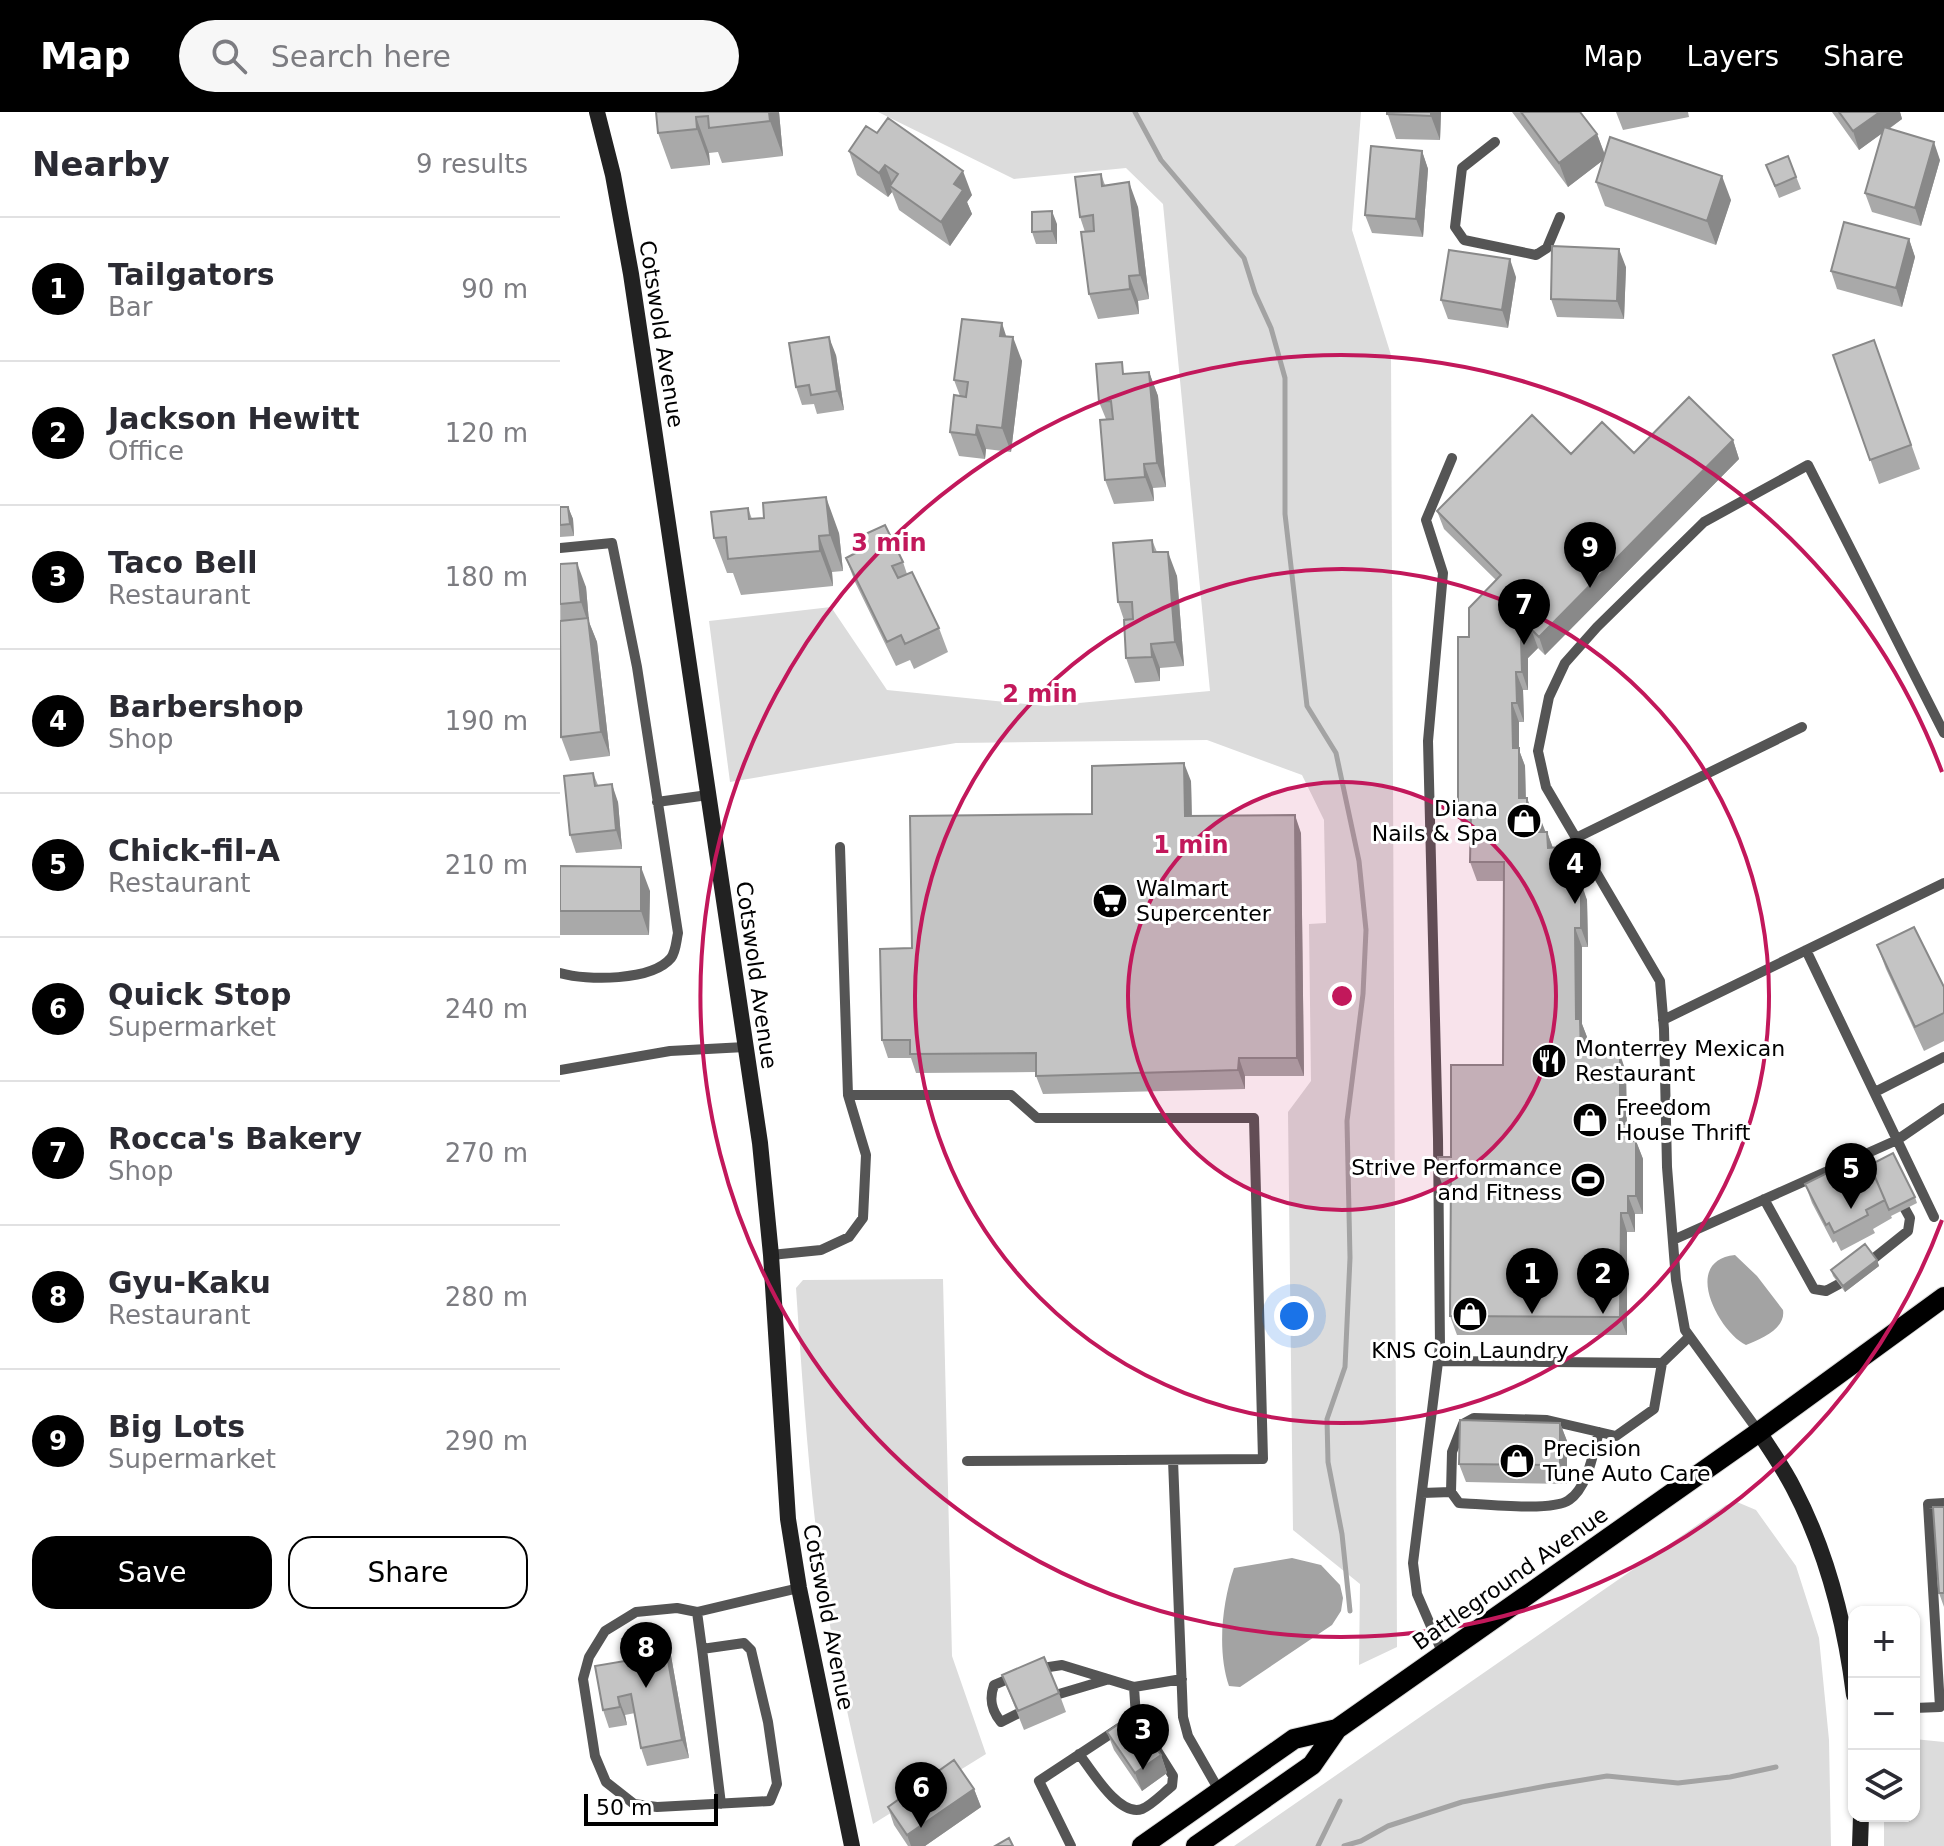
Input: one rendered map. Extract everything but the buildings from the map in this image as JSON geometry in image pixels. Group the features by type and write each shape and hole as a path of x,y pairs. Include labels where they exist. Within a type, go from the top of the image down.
{"main road":[{"name":"Battleground Avenue","path":"1196,1846 1312,1765 1337,1729 1759,1432 1944,1297"},
{"name":"Battleground Avenue","path":"1142,1846 1294,1739 1337,1729"},
{"path":"1196,1846 1224,1809 1226,1802 1220,1792"}],"street":[{"name":"Cotswold Avenue","path":"597,112 613,175 631,274 760,1143 771,1255 783,1470 799,1588 852,1846"},
{"path":"1759,1432 1794,1488 1828,1569 1844,1627 1852,1678"},
{"path":"1860,1846 1861,1822"}],"lane":[{"path":"1495,142 1462,168 1455,227 1464,240 1536,255 1547,248 1560,217"},
{"path":"1443,1654 1417,1594 1413,1563 1438,1361 1438,1139 1428,741 1443,573 1426,520 1452,458"},
{"path":"1759,1432 1685,1330 1676,1280 1667,1167 1660,981 1546,787 1538,751 1549,697 1565,663 1597,627 1704,522 1808,465 1944,733"},
{"path":"560,548 612,543 637,667 678,933 674,954 663,966 611,979 560,973"},
{"path":"1576,838 1802,727"},
{"path":"657,802 708,795"},
{"path":"771,1255 821,1250 849,1237 863,1218 866,1155 848,1095 840,847"},
{"path":"1663,1020 1944,883"},
{"path":"1806,950 1934,1217"},
{"path":"560,1070 670,1051 745,1047"},
{"path":"1875,1092 1944,1057"},
{"path":"848,1095 1011,1095 1037,1118 1254,1118 1263,1459 967,1461"},
{"path":"1673,1240 1876,1154 1944,1108"},
{"path":"1764,1199 1814,1289 1826,1291 1839,1284"},
{"path":"1873,1259 1908,1231 1910,1218 1905,1209"},
{"path":"1599,1432 1586,1474 1569,1500 1550,1506 1459,1503 1451,1492 1452,1452 1463,1424 1474,1418 1547,1420 1599,1432 1616,1436 1654,1409 1662,1363 1689,1337"},
{"path":"1438,1361 1662,1363"},
{"path":"1173,1460 1183,1717 1188,1736 1220,1792"},
{"path":"1422,1493 1451,1492"},
{"path":"1920,1708 1940,1707 1928,1504 1944,1503"},
{"path":"702,1649 744,1643 751,1650 768,1722 777,1784 770,1801 657,1807 634,1804 606,1782 595,1756 586,1711 583,1679 589,1657 605,1631 636,1612 677,1608 697,1612 799,1588"},
{"path":"697,1612 721,1804"},
{"path":"1017,1714 1001,1722 993,1713 991,1695 994,1685 1025,1671 1062,1665 1134,1687 1182,1679"},
{"path":"1059,1694 1109,1679"},
{"path":"1079,1754 1120,1806 1133,1811 1144,1808 1172,1786 1173,1776 1136,1717 1134,1687"},
{"path":"1071,1846 1039,1781 1136,1717"}],"shaded area":[{"path":"878,112 1361,112 1352,230 1391,355 1397,1647 1359,1665 1360,1584 1293,1530 1288,1112 1311,1081 1309,924 1326,923 1324,820 1302,775 1207,740 956,743 730,782 709,621 831,607 887,690 1046,706 1210,691 1163,204 1126,168 1014,179"},
{"path":"1735,1255 1757,1276 1783,1310 1777,1328 1746,1345 1726,1327 1717,1313 1707,1283 1710,1270 1719,1260"},
{"path":"943,1279 952,1656 986,1754 873,1824 836,1656 819,1555 796,1288 803,1280"},
{"path":"1737,1502 1756,1510 1796,1566 1819,1638 1829,1740 1831,1846 1234,1846 1726,1505"},
{"path":"1292,1558 1321,1565 1340,1585 1343,1598 1341,1611 1332,1625 1240,1687 1229,1686 1223,1658 1222,1627 1234,1568"},
{"path":"1920,1740 1944,1742 1944,1846 1884,1846 1884,1822 1920,1822"}],"waterway":[{"path":"1135,112 1161,160 1244,258 1271,328 1285,378 1285,514 1307,706 1336,753 1359,861 1366,930 1363,994 1347,1121 1350,1258 1345,1367 1327,1419 1328,1462 1342,1534 1350,1611"},
{"path":"1344,1846 1361,1841 1388,1826 1462,1802 1546,1786 1607,1776 1678,1783 1730,1777 1776,1767"},
{"path":"1318,1846 1340,1801"}],"place":[{"name":"Big Lots","path":"1590,588"},
{"name":"Rocca's Bakery","path":"1524,645"},
{"name":"Diana Nails & Spa","path":"1524,821"},
{"name":"Walmart Supercenter","path":"1110,901"},
{"name":"Barbershop","path":"1575,904"},
{"name":"Monterrey Mexican Restaurant","path":"1549,1061"},
{"name":"Freedom House Thrift","path":"1590,1120"},
{"name":"Strive Performance and Fitness","path":"1588,1180"},
{"name":"Chick-fil-A","path":"1851,1209"},
{"name":"KNS Coin Laundry","path":"1470,1314"},
{"name":"Tailgators","path":"1532,1314"},
{"name":"Jackson Hewitt","path":"1603,1314"},
{"name":"Precision Tune Auto Care","path":"1517,1461"},
{"name":"Gyu-Kaku","path":"646,1688"},
{"name":"Taco Bell","path":"1143,1770"},
{"name":"Quick Stop","path":"921,1828"}]}
